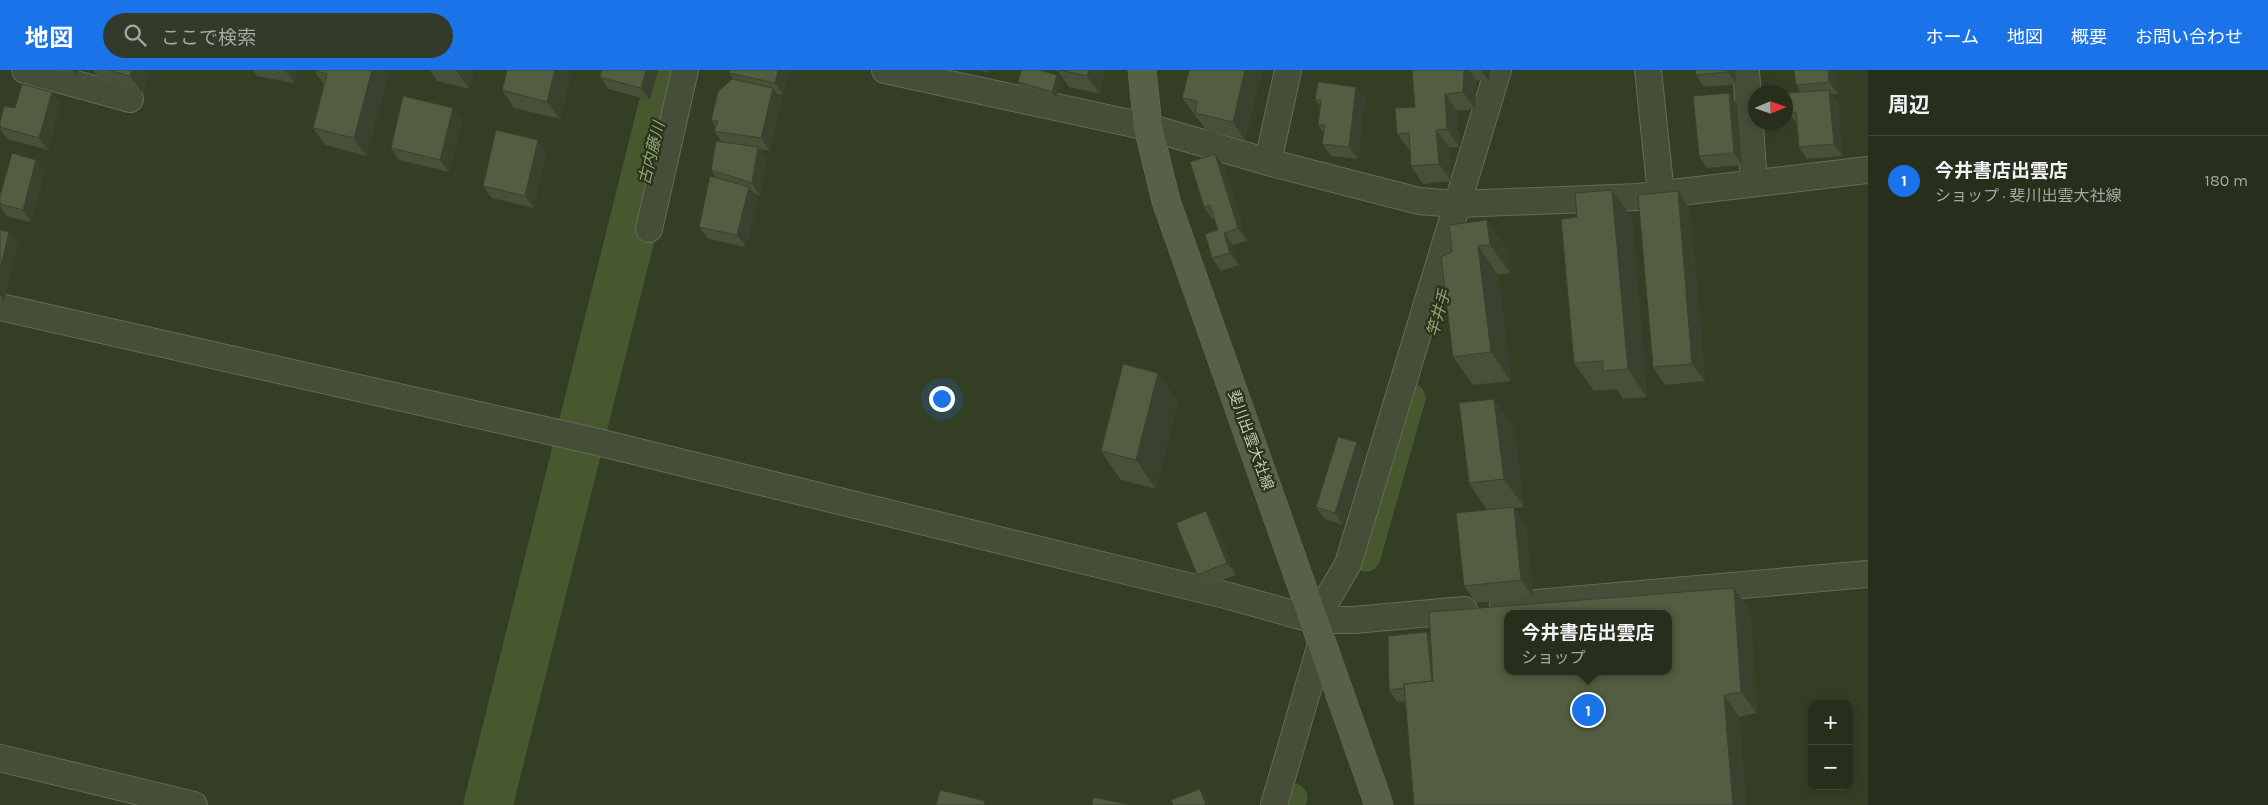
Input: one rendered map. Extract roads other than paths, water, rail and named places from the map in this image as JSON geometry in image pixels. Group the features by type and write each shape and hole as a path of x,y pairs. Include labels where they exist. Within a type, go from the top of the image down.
{"main road":[{"name":"斐川出雲大社線","path":"1142,70 1148,127 1166,202 1379,805"}],"street":[{"path":"25,70 130,99"},
{"path":"649,229 685,70"},
{"path":"885,70 1148,127 1268,162 1420,201 1457,204 1661,194 1868,170"},
{"path":"1268,162 1288,70"},
{"path":"1274,805 1318,632 1348,564 1498,70"},
{"path":"1648,70 1661,194"},
{"path":"1746,70 1754,183"},
{"path":"0,308 589,440 1229,596 1318,632 1354,620 1868,574"},
{"path":"0,758 194,805"}],"waterway":[{"name":"古内藤川","path":"488,805 672,70"},
{"name":"竿井手","path":"1366,557 1411,398"},
{"name":"竿井手","path":"1290,805 1293,798"}],"place":[{"name":"今井書店出雲店","path":"1588,710"}]}
